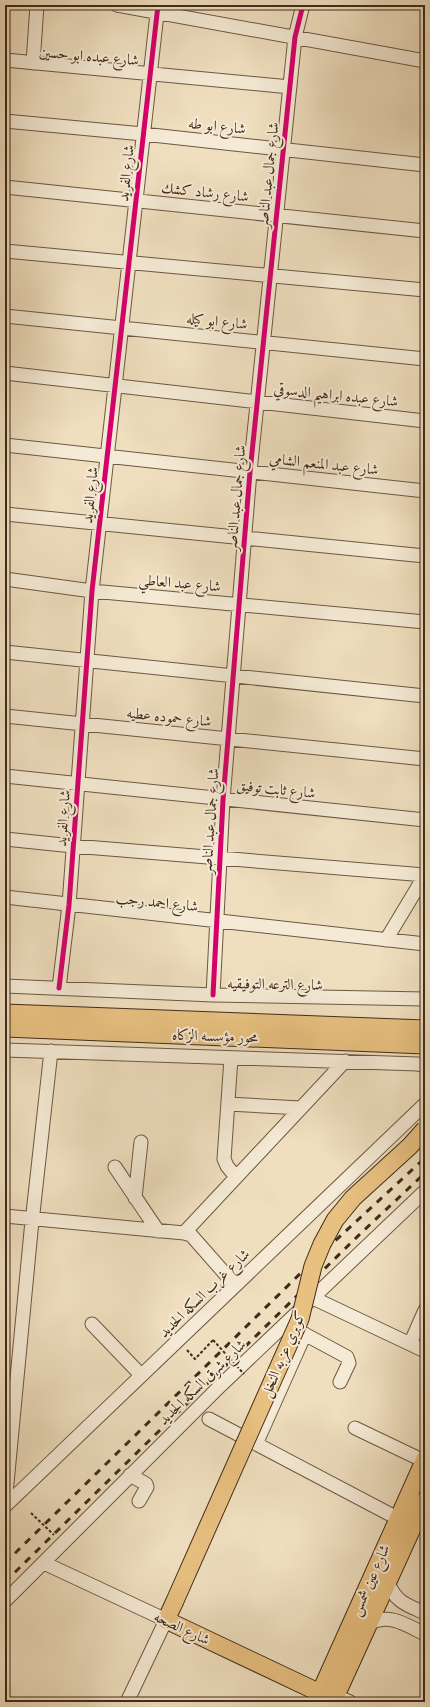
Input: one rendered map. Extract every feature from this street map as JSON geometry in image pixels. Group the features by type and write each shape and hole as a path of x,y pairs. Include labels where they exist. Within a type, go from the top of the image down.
{"main road":[{"name":"محور مؤسسه الزكاه","path":"5,1013 425,1029"},
{"name":"محور مؤسسه الزكاه","path":"5,1028 425,1045"},
{"name":"كوبري عزبه النخل","path":"166,1620 300,1318 313,1266 322,1244 336,1220 353,1198 410,1146 425,1129"},
{"name":"شارع عين شمس","path":"331,1699 397,1518 424,1460"},
{"name":"شارع عين شمس","path":"331,1699 370,1623 425,1500"},
{"name":"شارع الصحه","path":"166,1620 331,1699"}],"street":[{"path":"32,63 37,5"},
{"path":"117,5 157,9 295,37 425,61"},
{"name":"شارع جمال عبد الناصر","path":"212,995 222,800 250,472 295,37 303,5"},
{"name":"شارع الفريد","path":"59,988 69,905 92,591 157,9"},
{"name":"شارع عبده ابو حسين","path":"5,60 290,87"},
{"name":"شارع ابو طه","path":"5,121 143,134 425,165"},
{"name":"شارع رشاد كشك","path":"5,188 425,231"},
{"path":"5,251 425,290"},
{"name":"شارع ابو كيله","path":"5,316 425,359"},
{"name":"شارع عبده ابراهيم الدسوقي","path":"5,373 425,421"},
{"name":"شارع عبد المنعم الشامي","path":"5,445 425,491"},
{"path":"5,514 425,556"},
{"name":"شارع عبد العاطي","path":"5,579 92,591 425,622"},
{"path":"5,652 425,696"},
{"name":"شارع حموده عطيه","path":"5,716 425,759"},
{"name":"شارع ثابت توفيق","path":"5,776 78,785 425,820"},
{"path":"5,838 73,846 425,875 386,940"},
{"name":"شارع احمد رجب","path":"5,897 425,944"},
{"name":"شارع الترعه التوفيقيه","path":"5,986 212,995 425,999"},
{"path":"5,1050 418,1064 425,1066"},
{"path":"5,1505 10,1389 32,1219 51,1051"},
{"path":"231,1058 224,1159 227,1166 236,1178"},
{"path":"184,1233 345,1062"},
{"path":"228,1104 301,1108"},
{"name":"شارع غرب السكه الحديد","path":"5,1505 425,1104"},
{"path":"136,1198 141,1142"},
{"path":"115,1167 158,1231"},
{"name":"شارع شرق السكه الحديد","path":"5,1601 130,1475 286,1323 425,1192"},
{"path":"5,1216 184,1233 191,1235 197,1240 235,1285"},
{"path":"313,1298 425,1351"},
{"path":"410,1344 425,1310"},
{"path":"286,1323 347,1357 349,1363 348,1367 340,1382"},
{"path":"92,1324 141,1375"},
{"path":"256,1444 305,1334"},
{"path":"209,1419 397,1518"},
{"path":"355,1428 424,1460"},
{"path":"130,1475 146,1484 139,1501"},
{"name":"شارع الصحه","path":"44,1563 166,1620"},
{"path":"388,1582 393,1593 401,1602 425,1613"},
{"path":"370,1623 377,1619 390,1619 425,1634"},
{"path":"127,1702 166,1620"}],"path":[{"path":"195,1359 213,1340 244,1374"},
{"path":"31,1512 54,1535"}],"railway":[{"path":"5,1563 310,1264 425,1158"},
{"path":"5,1582 360,1234 425,1173"}],"cycle path":[{"path":"59,988 69,905 92,591 158,5"},
{"path":"213,995 223,800 250,472 295,37 303,5"}]}
